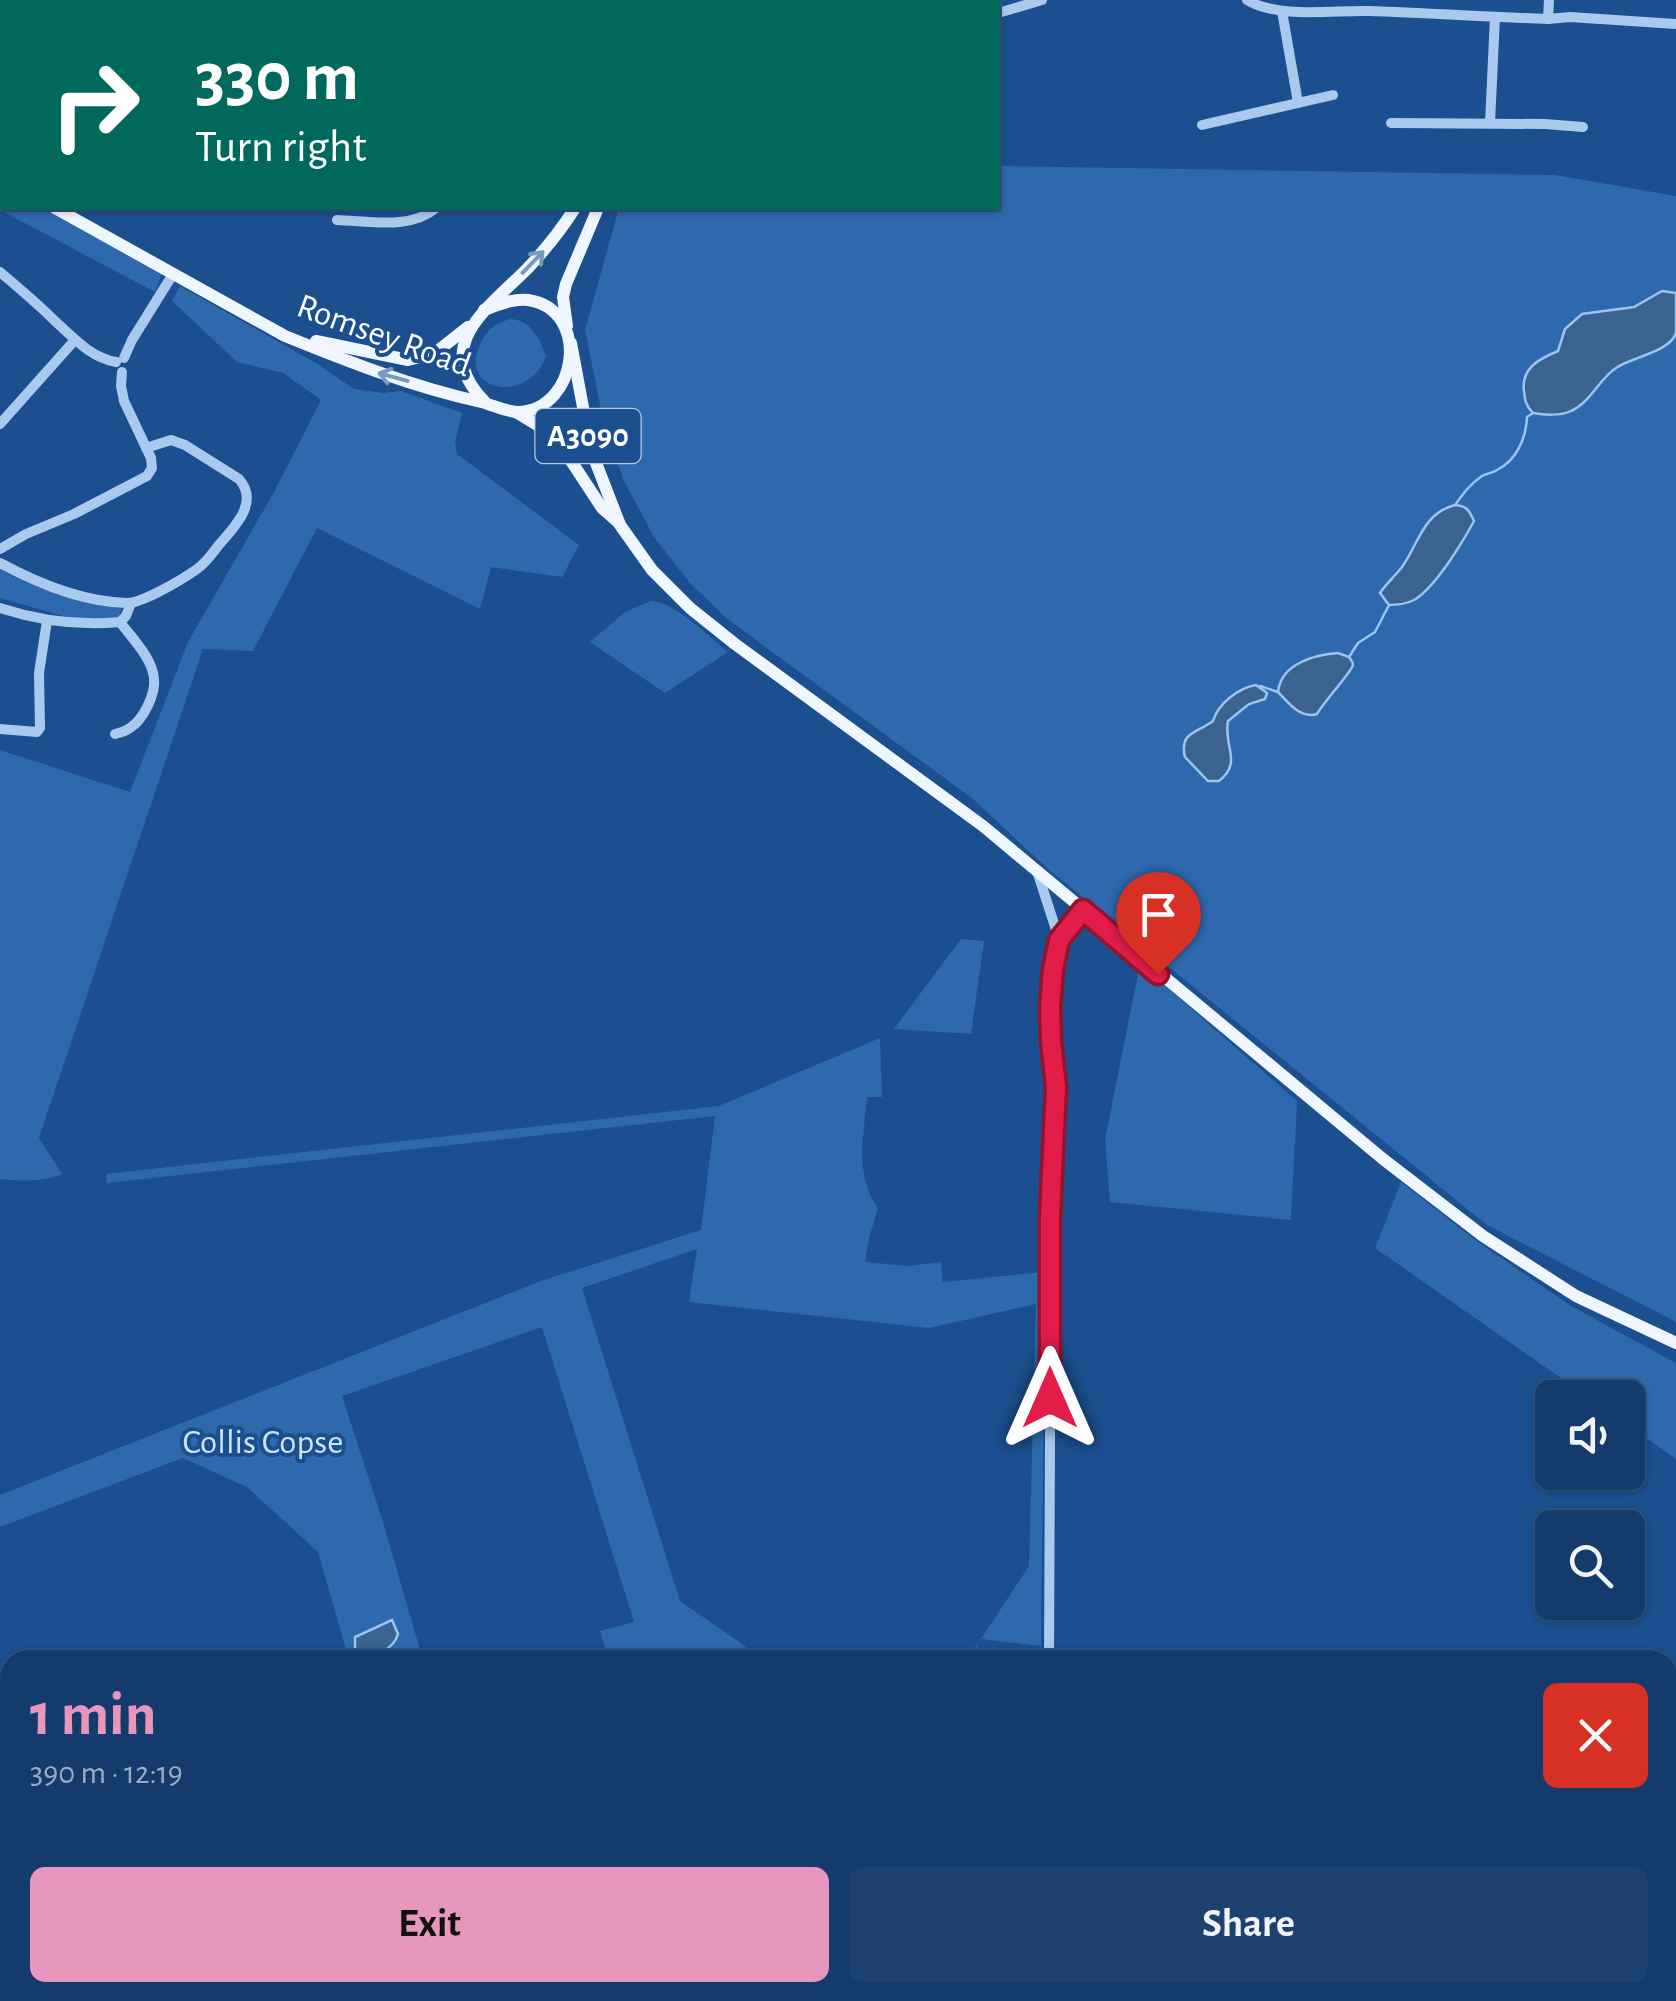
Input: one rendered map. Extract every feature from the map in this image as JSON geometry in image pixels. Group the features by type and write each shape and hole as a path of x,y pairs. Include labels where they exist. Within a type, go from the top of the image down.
{"main road":[{"name":"Romsey Road","path":"58,210 285,336 382,375 487,404"},
{"name":"Romsey Road","path":"262,322 316,342 408,360 435,353 452,342 548,246 574,210"},
{"path":"567,329 554,311 526,299 510,301 479,315 466,337 462,364 472,388 487,404 516,412 542,404 564,382 571,343 563,297 597,210"},
{"name":"A3090","path":"571,343 591,450 620,525"},
{"name":"A3090","path":"516,412 561,442 602,508 620,525 652,570 690,608 983,826 1382,1159 1483,1236 1576,1296 1676,1343"}],"street":[{"path":"1000,12 1042,0"},
{"path":"1247,0 1282,11 1676,24"},
{"path":"1548,19 1549,0"},
{"path":"1282,11 1298,103"},
{"path":"1490,123 1495,17"},
{"path":"1202,124 1333,95"},
{"path":"1391,122 1583,127"},
{"path":"338,220 400,222 433,210"},
{"path":"0,272 74,341 105,360 121,364"},
{"path":"0,548 147,476 153,464 124,401 121,364 173,274"},
{"path":"0,424 74,341"},
{"path":"0,563 47,585 131,603 200,568 237,523 247,505 247,492 239,480 185,445 171,440 146,448"},
{"path":"0,608 47,621 92,625 120,622 131,603"},
{"path":"0,729 36,732 40,728 39,674 47,621"},
{"path":"114,734 128,730 145,710 154,678 120,622"},
{"path":"1037,871 1059,940"},
{"path":"1049,1650 1050,1216 1056,1107 1050,1007 1059,940 1083,910"}],"green space":[{"path":"1000,166 1555,175 1676,196 1676,1322 1487,1225 1048,869 973,799 726,618 689,582 654,537 624,481 605,429 585,330 618,210 1000,210"},
{"path":"0,210 46,210 162,274 155,292"},
{"path":"180,286 316,363 354,389 401,391 462,413 455,442 457,454 579,545 562,577 491,567 480,609 317,528 253,651 203,649 39,1138 62,1174 39,1180 0,1179 0,750 130,792 188,642 274,492 321,400 283,373 237,362 172,301"},
{"path":"511,319 534,332 546,357 537,372 524,382 497,386 478,372 476,359 487,333"},
{"path":"0,569 59,594 122,606 119,619 70,618 0,598"},
{"path":"651,601 681,614 728,652 665,693 590,642 625,612"},
{"path":"961,939 984,941 971,1034 894,1029"},
{"path":"1140,964 1297,1101 1291,1220 1110,1202 1105,1140"},
{"name":"Collis Copse","path":"880,1038 882,1097 867,1097 863,1140 866,1182 878,1208 865,1262 909,1266 941,1262 943,1282 1043,1272 1041,1646 981,1639 1029,1566 1036,1304 929,1328 689,1302 697,1249 582,1288 680,1601 748,1650 606,1650 600,1631 634,1622 542,1327 342,1396 420,1650 346,1650 318,1552 247,1487 183,1458 0,1527 0,1495 541,1281 701,1230 715,1116 107,1183 106,1174 719,1106"},
{"path":"1401,1182 1478,1242 1571,1306 1676,1363 1676,1459 1645,1437 1645,1380 1564,1380 1375,1248"}],"shaded area":[{"path":"1662,291 1676,293 1676,333 1672,340 1616,368 1571,411 1533,413 1525,398 1525,376 1538,361 1558,351 1565,329 1582,314 1634,307"},
{"path":"1455,505 1467,509 1474,521 1455,552 1422,594 1408,602 1389,605 1380,593 1402,567 1429,522"},
{"path":"1338,653 1349,657 1353,665 1317,714 1300,712 1278,692 1280,682 1292,668 1309,659"},
{"path":"1256,685 1267,693 1265,699 1249,704 1228,721 1230,767 1219,781 1208,781 1185,757 1187,738 1213,721 1230,698"},
{"path":"392,1620 398,1634 385,1650 355,1650 355,1637"}],"waterway":[{"path":"1455,505 1478,479 1510,460 1525,433 1527,417 1533,413"},
{"path":"1349,657 1358,643 1375,632 1389,605"},
{"path":"1260,686 1278,692"}],"route":[{"path":"1050,1398 1050,1216 1056,1107 1050,1007 1059,940 1083,910 1158,974"}]}
